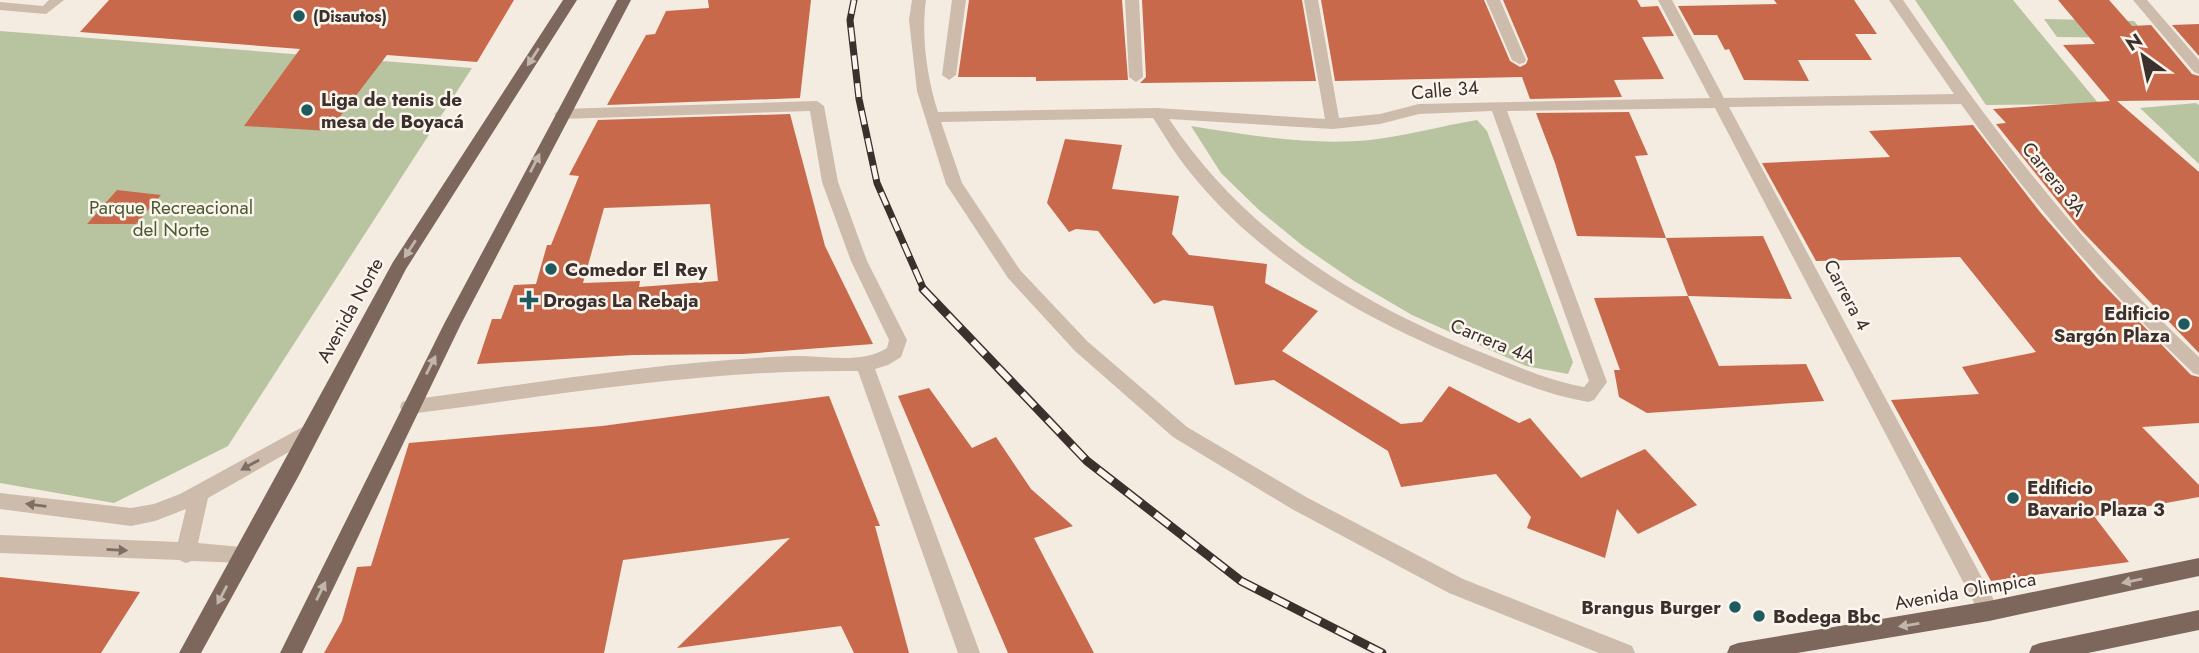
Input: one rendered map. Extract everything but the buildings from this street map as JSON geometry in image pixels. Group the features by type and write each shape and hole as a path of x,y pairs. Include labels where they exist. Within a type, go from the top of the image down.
{"main road":[{"name":"Avenida Norte","path":"190,653 291,471 399,266 570,0"},
{"path":"291,653 409,407 561,114 624,0"},
{"name":"Avenida Olimpica","path":"1738,653 1989,611 2199,567"},
{"path":"2040,653 2199,620"}],"street":[{"path":"0,6 46,10 57,0"},
{"path":"919,0 916,20 924,91 954,184 1014,274 1081,346 1180,432 1299,503 1455,586 1624,653"},
{"path":"949,75 959,0"},
{"path":"1132,0 1136,78"},
{"path":"1311,0 1333,124"},
{"path":"1493,0 1519,60"},
{"name":"Carrera 4","path":"1665,0 1989,611"},
{"name":"Carrera 3A","path":"1896,0 1962,99 2085,252 2124,296 2199,368"},
{"path":"2140,0 2199,69"},
{"name":"Calle 34","path":"932,117 1157,113 1333,124 1380,119 1419,109 1720,101 1962,99"},
{"path":"409,407 667,373 793,363 864,364 882,360 895,352 898,340 859,261 830,182 817,106 561,114"},
{"name":"Carrera 4A","path":"1157,113 1200,174 1248,222 1300,265 1384,317 1481,360 1563,391 1588,395 1598,382 1498,106"},
{"path":"864,364 969,653"},
{"path":"0,501 131,517 155,512 199,494 310,431"},
{"path":"187,554 199,494"},
{"path":"0,544 187,554 244,554"}],"green space":[{"path":"1915,0 2013,0 2099,104 1986,105"},
{"path":"2044,19 2134,21 2149,38 2057,37"},
{"name":"Parque Recreacional del Norte","path":"0,31 472,68 228,446 114,503 0,483"},
{"path":"2196,103 2199,105 2199,164 2140,108"},
{"path":"1477,120 1487,131 1573,362 1568,374 1526,366 1412,315 1354,281 1303,246 1259,210 1221,173 1191,126 1280,139 1325,142 1370,140"}],"railway":[{"path":"854,0 850,20 859,99 877,183 924,290"},
{"path":"923,289 1087,461 1241,581 1382,653"}],"place":[{"name":"(Disautos)","path":"299,16"},
{"name":"Liga de tenis de mesa de Boyacá","path":"307,110"},
{"name":"Comedor El Rey","path":"551,269"},
{"name":"Drogas La Rebaja","path":"529,300"},
{"name":"Edificio Sargón Plaza","path":"2184,324"},
{"name":"Edificio Bavario Plaza 3","path":"2013,498"},
{"name":"Brangus Burger","path":"1735,607"},
{"name":"Bodega Bbc","path":"1759,616"}]}
